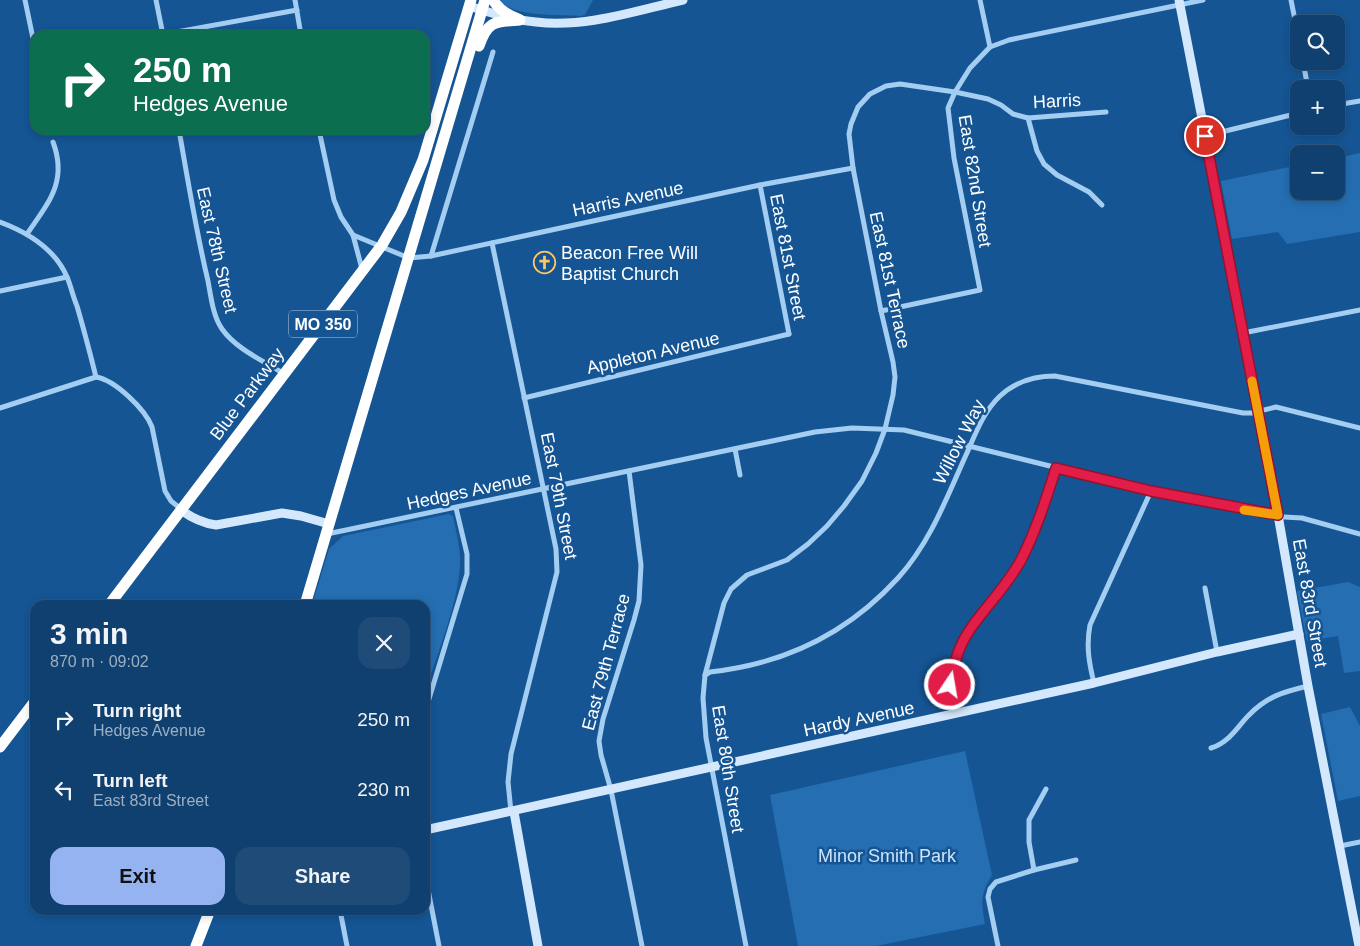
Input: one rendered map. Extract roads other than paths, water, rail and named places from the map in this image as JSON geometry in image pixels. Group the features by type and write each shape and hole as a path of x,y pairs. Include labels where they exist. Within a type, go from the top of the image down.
{"highway":[{"path":"493,0 506,14 520,20"},
{"name":"Blue Parkway","path":"113,600 382,245 401,212 423,160 470,3"},
{"path":"307,600 484,5"},
{"path":"462,81 488,26 497,21 520,20"},
{"path":"0,747 30,708"},
{"path":"196,946 208,915"}],"street":[{"path":"26,0 32,30"},
{"path":"156,0 161,30"},
{"path":"295,0 300,30"},
{"path":"470,3 484,5 520,20 550,23 584,21 682,0"},
{"path":"980,0 990,47 1022,36 1179,2 1203,0"},
{"path":"1291,0 1294,15"},
{"name":"East 83rd Street","path":"1179,2 1359,946"},
{"path":"189,30 297,10"},
{"name":"East 82nd Street","path":"881,311 980,290 954,158 948,108 955,92 970,68 990,47"},
{"path":"431,256 493,52"},
{"name":"Harris","path":"850,136 851,124 858,107 870,94 886,86 900,84 988,99 1001,105 1013,114 1028,118 1106,112"},
{"path":"1345,104 1360,101"},
{"path":"1205,136 1290,115"},
{"path":"1028,118 1037,152 1044,164 1057,176 1089,192 1102,204"},
{"name":"East 78th Street","path":"180,135 197,236 215,314 222,328 230,337 245,350 284,374"},
{"path":"320,135 334,200 341,217 353,235 363,271"},
{"name":"East 81st Terrace","path":"850,136 854,168 881,311 893,362 894,395 885,428"},
{"path":"27,234 52,196 57,184 59,162 53,142"},
{"name":"Harris Avenue","path":"409,258 431,256 760,185 854,168"},
{"name":"East 81st Street","path":"760,185 791,336"},
{"path":"0,222 27,234 51,253 67,277 87,337 96,377"},
{"path":"353,235 382,245 409,258"},
{"name":"East 79th Street","path":"492,243 556,549 557,572 511,754 508,782 538,946"},
{"path":"0,291 67,277"},
{"path":"1243,333 1360,310"},
{"name":"Appleton Avenue","path":"524,398 791,336"},
{"name":"Willow Way","path":"704,675 710,672 757,665 797,652 835,632 869,607 899,577 922,546 936,521 986,413 999,397 1021,382 1044,376 1055,376 1243,413 1276,407 1360,428"},
{"path":"0,408 96,377 109,381 143,410 148,417 152,427 165,490 171,501 194,519 204,524 216,525 282,513 301,516 328,529"},
{"name":"Hedges Avenue","path":"328,529 456,508 815,432 852,428 885,428 904,430 1151,491 1284,517 1302,518 1360,534"},
{"name":"East 80th Street","path":"746,946 704,718 704,675 724,603 731,590 747,575 786,560 808,544 827,526 862,480 876,453 885,428"},
{"path":"735,449 740,475"},
{"path":"956,714 950,685 958,652 970,628 1001,591 1020,561 1032,538 1056,468"},
{"name":"East 79th Terrace","path":"629,471 641,565 641,582 634,620 600,730 601,755 611,790 642,946"},
{"path":"1094,683 1087,653 1090,625 1151,491"},
{"path":"430,696 467,574 467,554 456,508"},
{"path":"1205,588 1217,652"},
{"name":"Hardy Avenue","path":"430,829 956,714 1299,634"},
{"path":"1212,748 1227,741 1250,714 1264,702 1282,692 1308,686"},
{"path":"1034,870 1029,842 1029,820 1046,789"},
{"path":"1340,846 1360,842"},
{"path":"998,946 988,897 990,888 996,882 1076,860"},
{"path":"430,900 439,946"},
{"path":"341,915 347,946"}],"place":[{"name":"Beacon Free Will Baptist Church","path":"545,263"}],"park label":[{"name":"Minor Smith Park","path":"887,856"}]}
